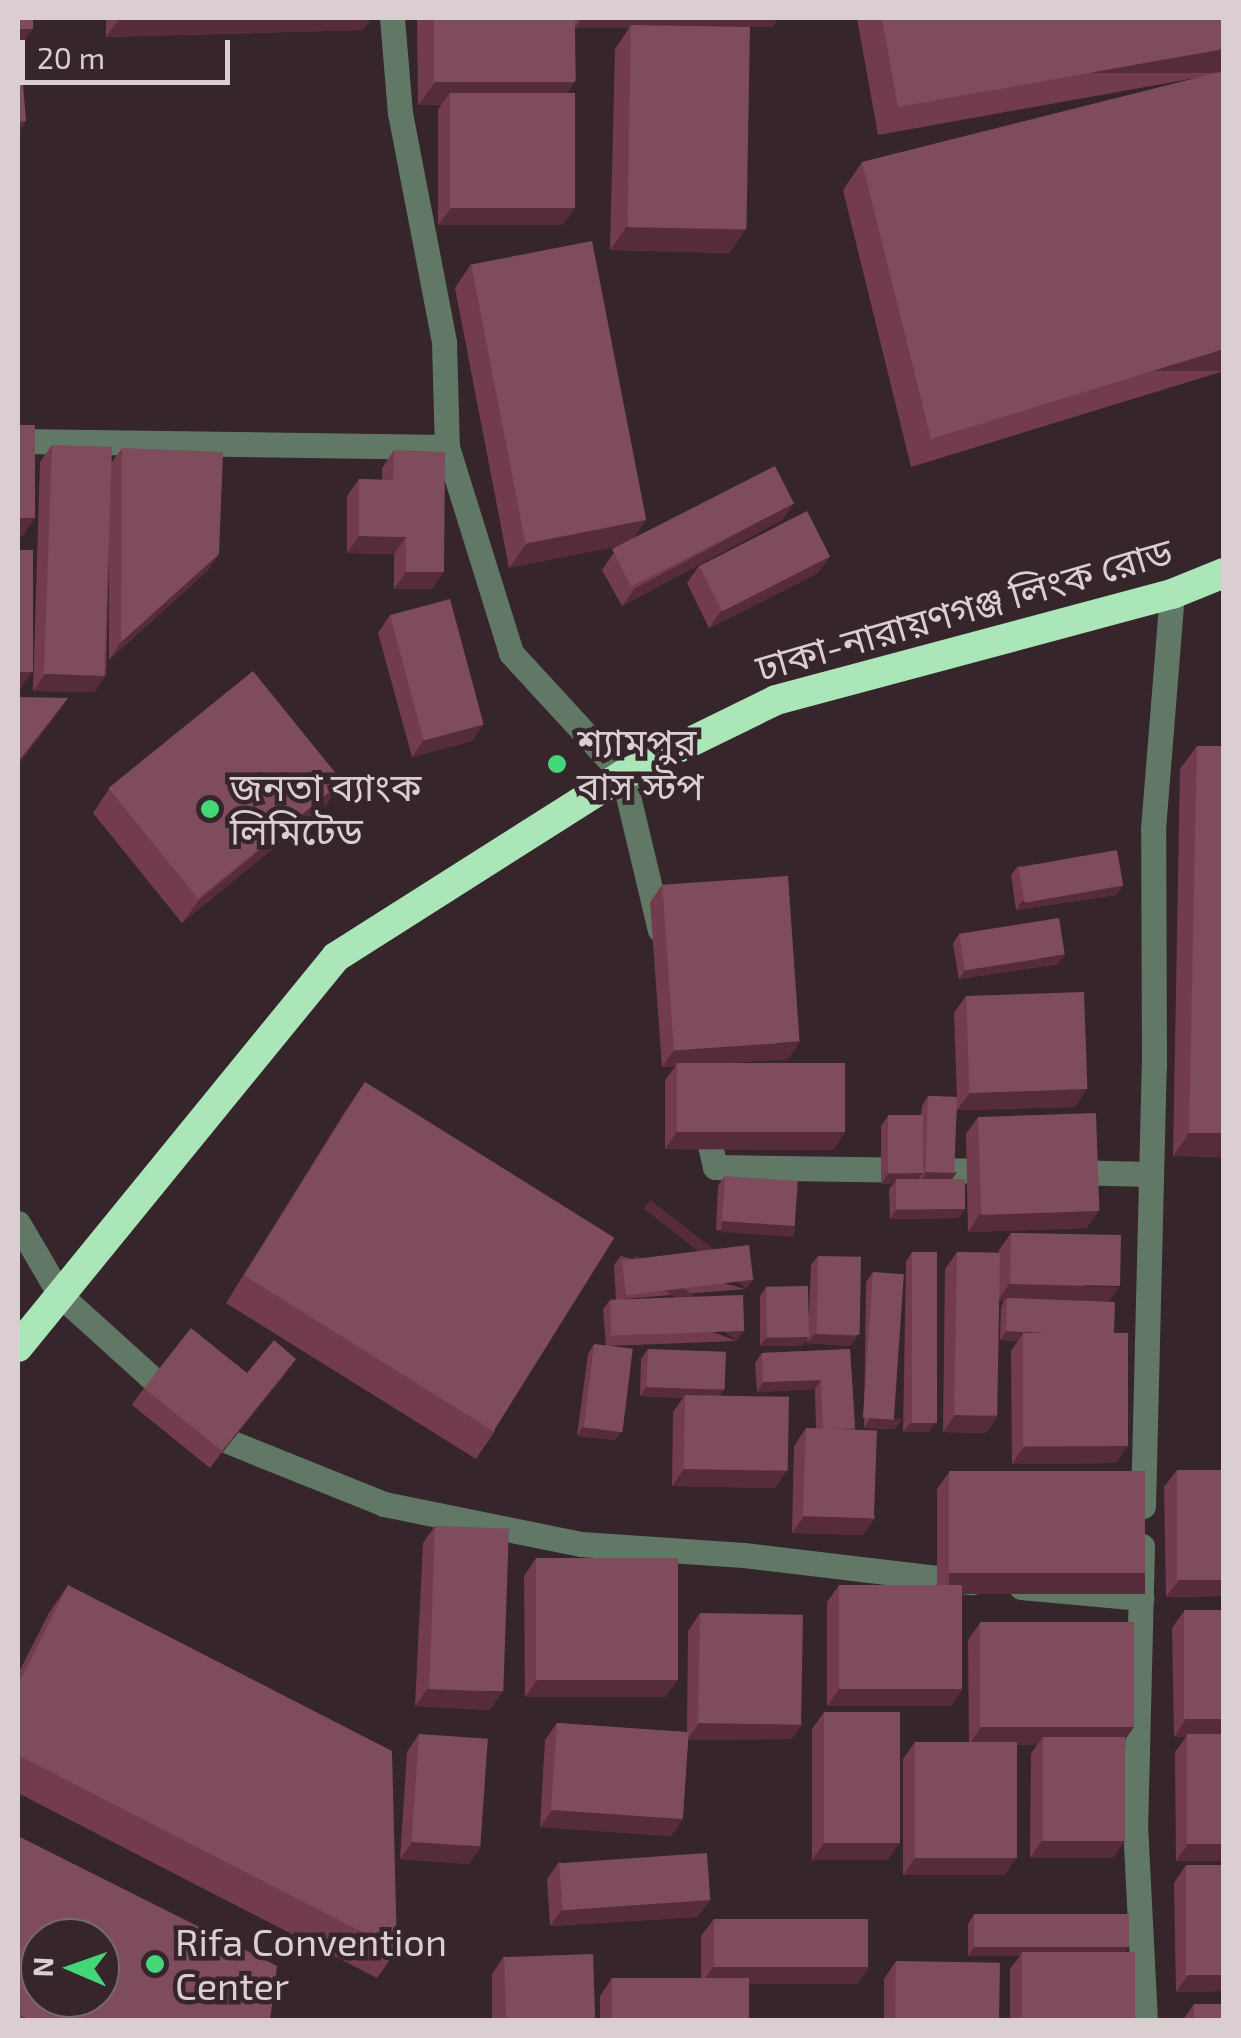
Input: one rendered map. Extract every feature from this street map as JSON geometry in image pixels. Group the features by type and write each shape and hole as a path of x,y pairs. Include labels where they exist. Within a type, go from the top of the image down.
{"highway":[{"name":"ঢাকা-নারায়ণগঞ্জ লিংক রোড","path":"18,1347 336,958 623,775 776,700 1172,594 1224,573"}],"street":[{"path":"392,18 400,113 444,342 447,447 511,654 623,775 667,962"},
{"path":"18,441 447,447"},
{"path":"1145,2020 1135,1824 1150,1174 1152,829 1172,594"},
{"path":"698,1092 716,1167 1150,1174"},
{"path":"18,1223 60,1296 220,1438 384,1504 581,1544 744,1555 1141,1598"}],"building":[{"path":"18,18 33,18 33,29 18,29"},
{"path":"434,18 575,18 575,82 434,82"},
{"path":"882,18 1224,18 1224,49 898,107"},
{"path":"631,25 750,27 746,229 627,227"},
{"path":"18,46 26,121 18,122"},
{"path":"1224,71 1224,349 931,439 862,162"},
{"path":"450,93 575,93 575,208 450,208"},
{"path":"592,241 646,520 525,543 471,264"},
{"path":"18,425 35,425 35,518 18,518"},
{"path":"52,445 112,447 104,676 44,674"},
{"path":"122,448 223,452 219,554 121,642"},
{"path":"394,450 445,452 444,572 406,572 406,537 359,536 359,479 393,480"},
{"path":"775,466 794,503 631,587 612,549"},
{"path":"807,511 830,556 722,611 699,566"},
{"path":"18,550 33,550 33,672 18,672"},
{"path":"450,599 484,725 424,741 390,615"},
{"name":"জনতা ব্যাংক লিমিটেড","path":"253,671 342,781 198,898 108,788"},
{"path":"18,697 68,698 18,762"},
{"path":"1197,746 1224,746 1224,1133 1189,1133"},
{"path":"1117,850 1123,885 1025,903 1019,867"},
{"path":"788,876 800,1042 674,1050 662,885"},
{"path":"1059,918 1065,955 965,970 959,934"},
{"path":"1084,992 1087,1089 969,1093 966,996"},
{"path":"677,1063 845,1063 845,1132 677,1132"},
{"path":"365,1082 614,1238 494,1431 244,1275"},
{"path":"928,1096 957,1097 954,1173 925,1172"},
{"path":"1096,1113 1099,1211 981,1215 978,1117"},
{"path":"888,1115 923,1115 923,1173 888,1173"},
{"path":"725,1176 798,1181 795,1226 722,1221"},
{"path":"896,1179 965,1179 965,1209 896,1209"},
{"path":"1011,1233 1121,1235 1120,1286 1010,1284"},
{"path":"749,1245 753,1280 626,1295 622,1261"},
{"path":"912,1252 937,1252 937,1423 912,1423"},
{"path":"957,1252 1000,1253 997,1416 954,1415"},
{"path":"818,1256 861,1257 860,1335 817,1334"},
{"path":"873,1272 904,1274 894,1420 863,1418"},
{"path":"808,1286 809,1337 767,1338 766,1287"},
{"path":"743,1295 744,1331 611,1336 610,1300"},
{"path":"1007,1298 1115,1302 1114,1333 1006,1331"},
{"path":"191,1328 247,1373 274,1340 296,1359 222,1451 144,1388"},
{"path":"1023,1333 1128,1333 1128,1446 1023,1446"},
{"path":"594,1344 633,1349 622,1432 584,1427"},
{"path":"648,1349 726,1352 725,1390 647,1387"},
{"path":"850,1349 855,1428 823,1429 821,1380 763,1382 762,1353"},
{"path":"685,1395 789,1397 788,1471 684,1469"},
{"path":"806,1428 877,1430 874,1518 803,1516"},
{"path":"1177,1470 1224,1470 1224,1580 1177,1580"},
{"path":"949,1471 1145,1471 1145,1573 949,1573"},
{"path":"435,1526 509,1529 503,1691 429,1689"},
{"path":"536,1558 678,1558 678,1680 536,1680"},
{"path":"68,1585 392,1751 397,1950 18,1755 18,1685"},
{"path":"839,1585 962,1585 962,1689 839,1689"},
{"path":"1184,1610 1224,1610 1224,1719 1184,1719"},
{"path":"700,1613 803,1615 801,1725 698,1723"},
{"path":"980,1622 1134,1622 1134,1727 980,1727"},
{"path":"824,1712 900,1712 900,1843 824,1843"},
{"path":"557,1723 689,1732 683,1819 551,1810"},
{"path":"419,1734 488,1739 480,1847 411,1842"},
{"path":"1187,1734 1224,1734 1224,1844 1187,1844"},
{"path":"1043,1737 1125,1737 1125,1841 1043,1841"},
{"path":"915,1742 1017,1742 1017,1858 915,1858"},
{"path":"18,1836 277,1966 270,2020 31,2020 27,2018 120,2018 120,1918 20,1918 20,2015"},
{"path":"707,1853 710,1900 563,1910 559,1863"},
{"path":"1186,1865 1224,1865 1224,1975 1186,1975"},
{"path":"974,1914 1129,1914 1129,1947 974,1947"},
{"path":"714,1919 868,1919 868,1967 714,1967"},
{"path":"1022,1952 1135,1952 1135,2020 1022,2020"},
{"path":"593,1954 595,2020 506,2020 504,1957"},
{"path":"896,1961 1000,1963 999,2020 895,2020"},
{"path":"612,1978 749,1978 749,2020 612,2020"},
{"path":"1194,2004 1224,2004 1224,2020 1194,2020"}],"place":[{"name":"শ্যামপুর বাস স্টপ","path":"557,764"},
{"name":"জনতা ব্যাংক লিমিটেড","path":"210,809"},
{"name":"Rifa Convention Center","path":"155,1964"}]}
